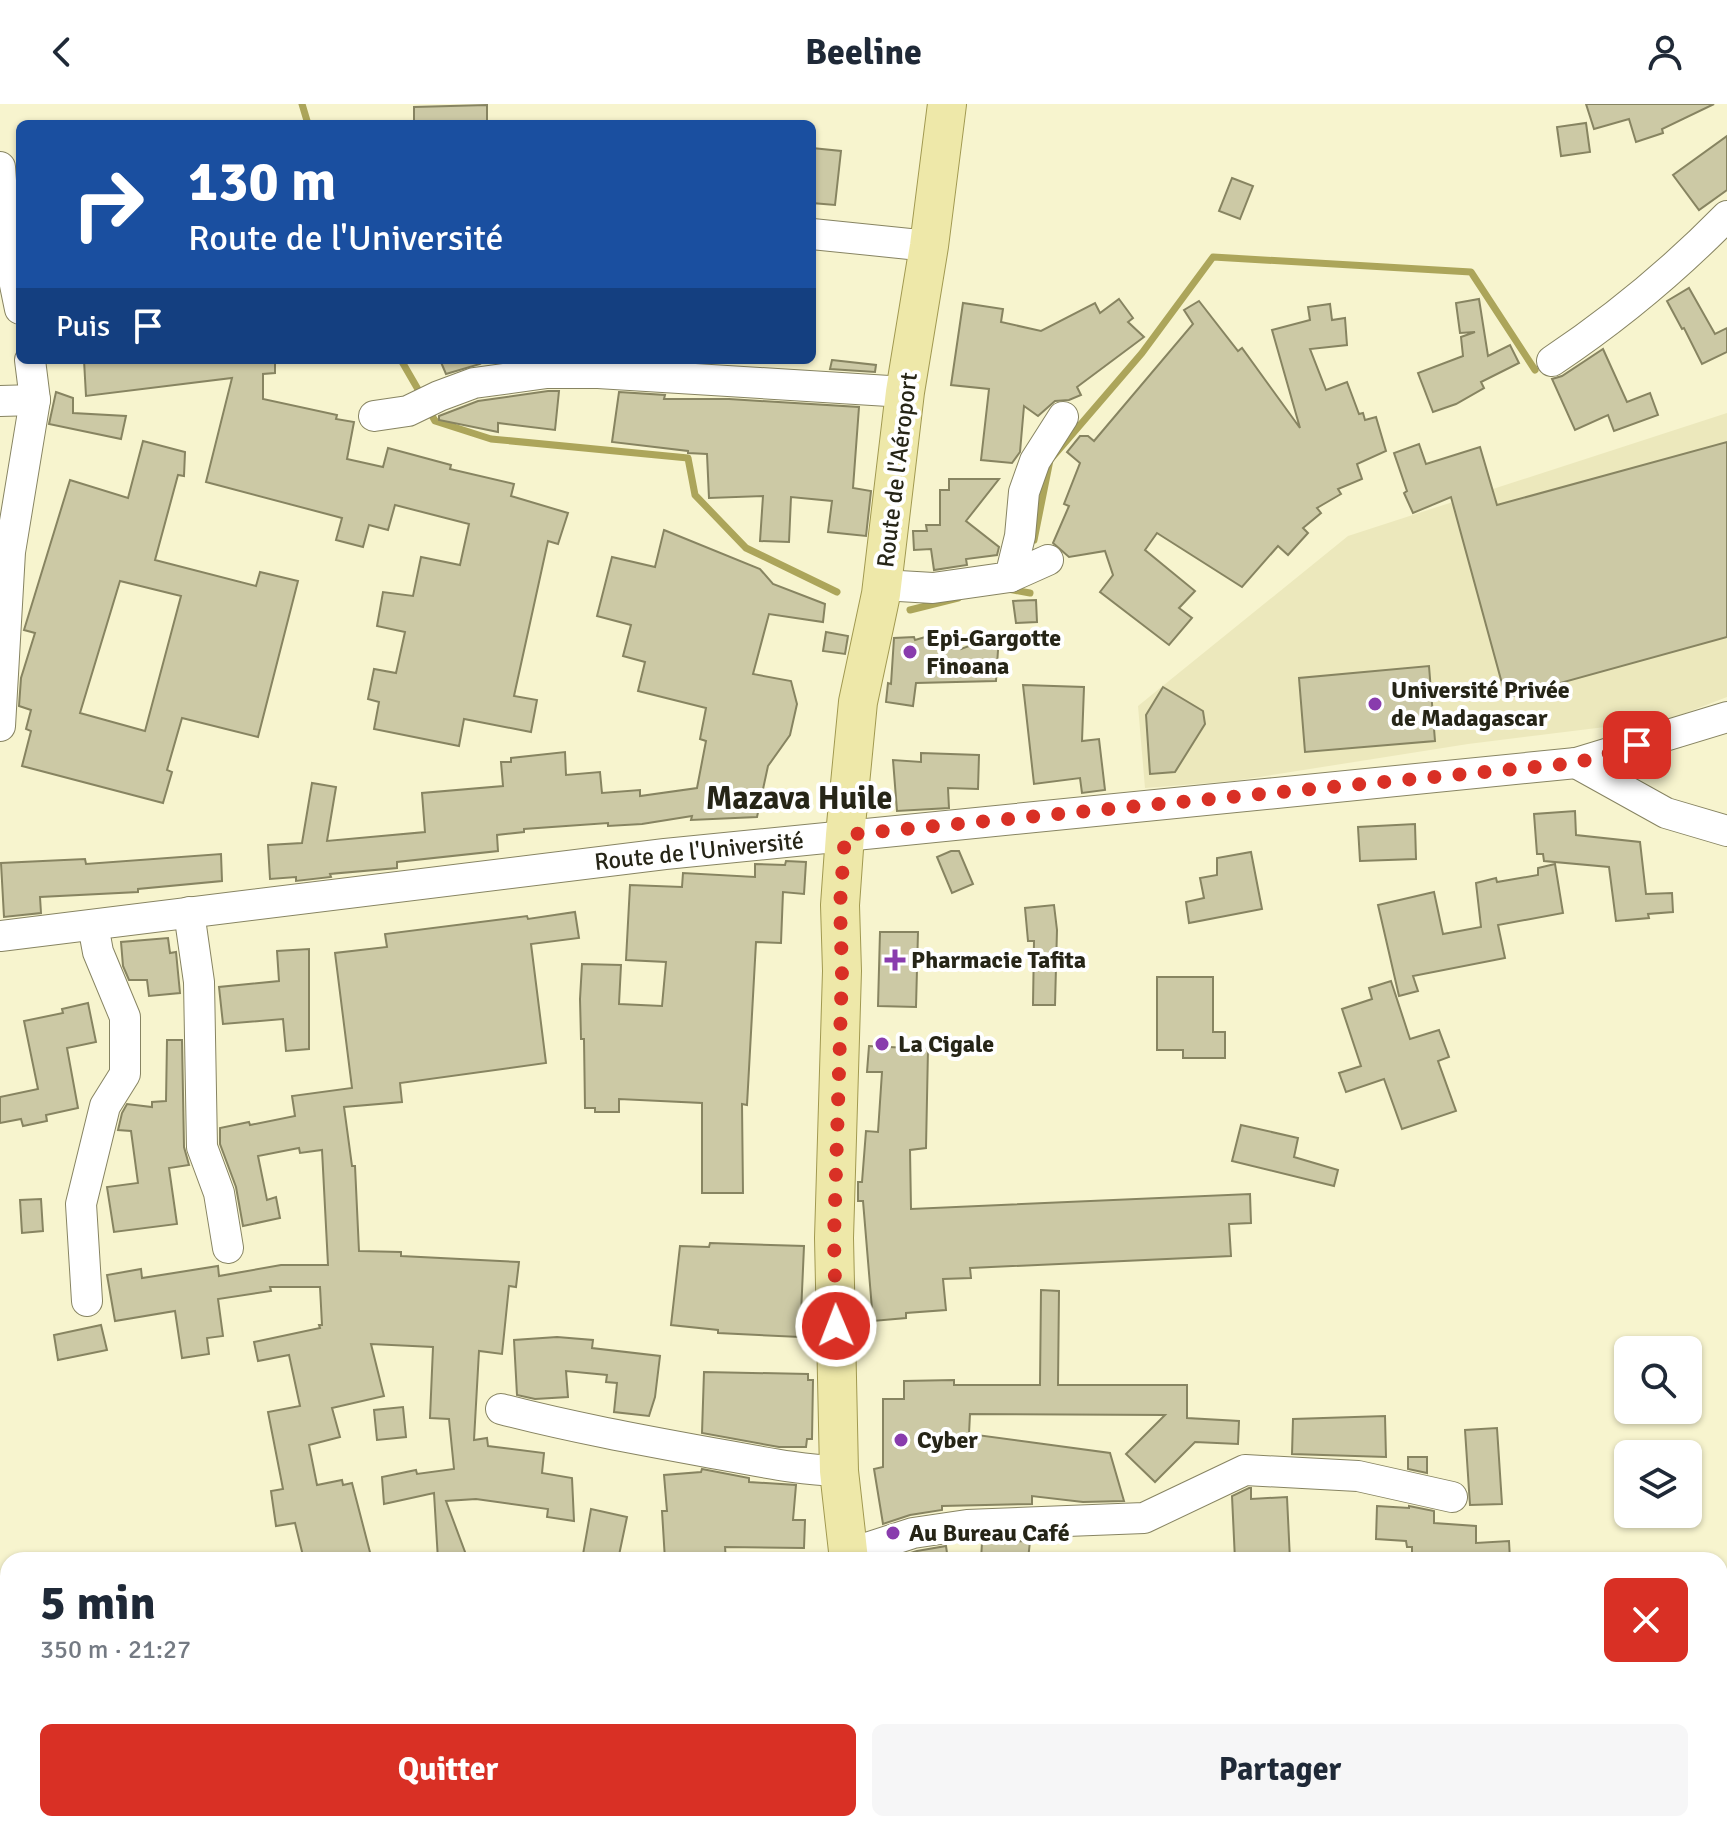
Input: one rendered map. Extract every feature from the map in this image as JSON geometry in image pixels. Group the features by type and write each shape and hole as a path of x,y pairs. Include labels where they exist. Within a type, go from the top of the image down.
{"main road":[{"name":"Route de l'Aéroport","path":"847,1552 839,1471 834,1238 842,971 840,905 858,702 882,585 905,392 929,246 947,104"}],"street":[{"path":"0,167 5,236 16,290"},
{"path":"1552,361 1637,298 1700,244 1727,216"},
{"path":"816,234 929,246"},
{"path":"0,726 10,552 35,400 30,364"},
{"path":"374,416 408,411 474,383 547,373 718,370 905,392"},
{"path":"0,401 35,400"},
{"path":"1010,577 1028,482 1035,461 1063,417"},
{"path":"882,585 933,588 1010,577 1048,560"},
{"name":"Route de l'Université","path":"0,936 665,854 1576,763 1727,717"},
{"path":"1576,763 1666,813 1727,831"},
{"path":"189,912 199,982 202,1147 219,1193 228,1248"},
{"path":"87,1301 81,1204 105,1106 125,1074 125,1017 98,952 93,925"},
{"path":"501,1409 684,1448 812,1470 839,1471"},
{"path":"862,1552 913,1533 967,1525 1144,1518 1245,1470 1358,1476 1452,1497"}],"shaded area":[{"path":"1727,413 1727,697 1670,719 1468,744 1234,781 1145,788 1138,706 1348,536"}],"building":[{"path":"1586,104 1714,104 1662,129 1663,133 1636,142 1629,119 1594,129"},
{"path":"487,105 487,120 414,120 414,107"},
{"path":"1586,123 1590,152 1561,156 1557,127"},
{"path":"1727,136 1727,190 1699,210 1673,175"},
{"path":"816,148 841,151 835,205 816,203"},
{"path":"1232,178 1253,186 1240,219 1219,211"},
{"path":"1689,288 1715,334 1727,328 1727,352 1702,364 1667,301"},
{"path":"1119,299 1133,318 1128,322 1144,337 1077,387 1081,395 1055,401 1038,416 1024,406 1020,452 1012,463 981,460 989,389 951,385 963,303 1003,309 1001,322 1041,331 1095,303 1100,313"},
{"path":"1479,299 1488,356 1510,345 1519,363 1481,382 1484,388 1456,404 1433,412 1418,373 1463,356 1461,337 1475,332 1460,333 1456,303"},
{"path":"1199,301 1238,351 1242,348 1300,428 1272,330 1310,320 1308,307 1330,304 1332,320 1345,318 1347,345 1310,349 1326,390 1347,382 1359,414 1363,413 1365,420 1376,417 1386,451 1357,464 1362,479 1338,489 1341,494 1317,508 1321,513 1303,528 1308,533 1288,555 1278,546 1242,587 1157,533 1145,550 1195,591 1179,608 1192,618 1169,645 1100,592 1113,575 1105,551 1069,557 1053,543 1069,506 1064,504 1080,463 1067,452 1080,436 1088,436 1094,441 1193,324 1184,310"},
{"path":"1603,349 1627,402 1650,393 1658,415 1614,431 1608,415 1575,430 1552,379 1562,376"},
{"path":"832,360 876,365 875,372 830,369"},
{"path":"84,364 275,364 275,373 263,374 263,399 337,415 336,419 354,422 347,459 383,467 388,448 451,465 450,469 514,484 511,496 568,513 558,544 548,541 514,696 537,700 531,732 464,719 459,746 374,729 379,702 368,699 374,669 396,673 405,632 377,626 383,592 413,596 421,557 460,565 469,524 395,505 388,530 369,525 363,547 336,540 342,518 206,482 232,378 86,396"},
{"path":"442,364 480,364 446,374"},
{"path":"559,391 555,430 498,423 498,432 439,420 439,416 478,401"},
{"path":"56,392 73,398 73,413 126,416 121,439 49,424"},
{"path":"619,392 665,395 664,399 729,399 859,407 853,488 871,491 866,536 828,532 832,501 791,497 789,542 760,541 763,496 709,498 707,454 612,442"},
{"path":"143,441 185,452 184,476 178,475 155,560 256,586 260,572 298,581 258,737 182,718 167,770 172,772 163,803 22,766 31,731 26,729 31,710 19,706 21,678 35,633 24,630 70,480 128,498","holes":["120,581 181,596 145,731 80,713"]},
{"path":"1727,442 1727,637 1506,698 1451,497 1413,513 1404,493 1407,491 1394,453 1419,444 1426,464 1480,447 1497,505"},
{"path":"949,479 999,479 966,521 999,547 997,555 966,559 967,565 934,570 931,549 914,550 913,531 927,531 926,525 940,525 940,490 949,490"},
{"path":"664,530 760,569 773,584 825,604 823,622 769,614 753,674 791,681 797,704 790,735 768,766 757,817 691,820 692,816 642,824 608,826 608,823 524,829 524,832 497,835 498,851 397,862 397,868 330,874 331,877 296,881 296,877 270,879 268,845 302,843 312,783 336,787 327,841 425,832 422,793 503,786 501,762 511,762 511,758 565,752 566,775 600,772 602,793 640,790 640,796 697,788 706,741 700,739 706,708 638,691 645,662 623,656 631,625 597,616 612,557 655,567"},
{"path":"1036,600 1037,622 1016,623 1013,601"},
{"path":"826,632 848,636 845,654 823,651"},
{"path":"939,633 943,645 958,639 961,649 999,635 996,681 916,683 913,706 886,702 888,683 891,684 894,638 914,637 915,640"},
{"path":"1429,666 1435,741 1305,752 1299,678"},
{"path":"1023,685 1084,687 1082,741 1099,739 1105,790 1082,793 1080,778 1034,784"},
{"path":"1163,687 1203,711 1205,724 1175,772 1150,774 1146,715"},
{"path":"921,753 979,755 978,789 948,788 949,808 897,811 893,760 921,762"},
{"path":"1575,811 1576,835 1640,842 1646,894 1672,893 1673,912 1616,921 1609,867 1544,861 1543,854 1537,854 1534,814"},
{"path":"1415,824 1416,859 1360,861 1358,827"},
{"path":"959,851 973,884 952,893 937,857"},
{"path":"1251,852 1262,909 1189,923 1186,902 1204,898 1200,878 1217,875 1217,858"},
{"path":"221,854 222,881 138,889 138,892 40,897 41,913 4,917 1,863 85,859 86,864"},
{"path":"786,861 806,862 804,894 783,892 781,943 756,942 747,1105 742,1104 743,1193 702,1193 702,1103 619,1099 619,1112 595,1112 595,1108 585,1108 580,999 582,964 621,965 619,1004 662,1006 666,962 626,960 630,885 682,887 683,873 755,877 755,864 785,865"},
{"path":"1555,864 1563,913 1498,925 1505,958 1413,976 1418,991 1399,996 1378,905 1434,892 1443,934 1481,927 1476,883 1538,875 1538,868"},
{"path":"1054,905 1057,930 1055,1005 1033,1005 1034,941 1028,941 1025,908"},
{"path":"575,912 579,938 531,944 546,1063 400,1083 402,1102 344,1107 352,1166 355,1166 359,1251 519,1262 516,1287 509,1286 502,1354 479,1351 474,1440 487,1438 488,1446 544,1453 542,1473 572,1478 574,1521 547,1517 548,1509 476,1499 446,1501 465,1552 438,1552 434,1493 384,1504 382,1477 416,1470 417,1474 454,1469 449,1419 430,1418 433,1347 371,1344 384,1396 332,1408 340,1437 309,1445 317,1485 342,1480 343,1485 352,1483 370,1552 302,1552 295,1523 276,1526 271,1491 283,1489 268,1412 300,1406 289,1355 258,1361 254,1342 320,1328 320,1287 270,1287 271,1291 218,1299 223,1336 207,1338 209,1354 182,1358 175,1311 115,1321 107,1275 141,1269 142,1278 218,1266 219,1276 281,1265 328,1265 322,1150 300,1153 299,1148 258,1156 267,1200 276,1197 280,1218 243,1226 236,1187 220,1144 220,1128 295,1116 292,1096 352,1088 335,953 387,947 385,934 527,916 528,919"},
{"path":"880,932 918,932 916,1007 878,1006"},
{"path":"168,938 170,953 176,952 180,993 149,996 147,980 129,980 123,966 121,942"},
{"path":"309,949 309,1049 286,1051 283,1019 223,1024 219,987 279,981 277,951"},
{"path":"1157,977 1213,977 1213,1032 1225,1032 1225,1058 1183,1058 1183,1050 1157,1050"},
{"path":"1391,981 1410,1039 1439,1030 1449,1057 1438,1061 1456,1111 1402,1129 1384,1079 1346,1092 1339,1073 1361,1066 1342,1009 1372,999 1369,988"},
{"path":"88,1003 96,1042 67,1048 78,1108 46,1115 47,1121 23,1126 21,1119 0,1123 0,1097 38,1089 24,1021 63,1013 62,1009"},
{"path":"167,1040 182,1040 184,1147 189,1165 169,1168 177,1224 114,1232 107,1187 138,1183 131,1131 118,1130 122,1113 127,1104 152,1107 152,1102 166,1101"},
{"path":"869,1046 928,1049 926,1148 910,1150 911,1209 1250,1194 1251,1223 1229,1224 1231,1256 970,1268 971,1278 943,1279 946,1310 906,1313 906,1318 873,1321 863,1201 858,1201 866,1131 878,1132 882,1072 867,1072"},
{"path":"1241,1125 1298,1138 1294,1157 1338,1170 1334,1186 1232,1161"},
{"path":"41,1199 43,1231 22,1233 20,1200"},
{"path":"710,1243 804,1246 800,1337 718,1333 718,1330 671,1325 680,1246 709,1247"},
{"path":"1041,1290 1059,1291 1058,1385 1187,1385 1187,1418 1239,1421 1238,1444 1195,1442 1155,1482 1126,1454 1165,1415 970,1414 969,1434 1110,1453 1124,1501 1083,1502 1032,1496 1032,1504 942,1506 942,1510 910,1515 883,1524 874,1469 883,1467 883,1399 904,1399 904,1381 954,1380 954,1385 1040,1385"},
{"path":"101,1325 107,1350 58,1360 54,1335"},
{"path":"557,1337 593,1340 592,1348 660,1356 655,1397 649,1416 614,1412 617,1383 606,1382 607,1375 566,1371 568,1397 535,1399 517,1395 514,1340"},
{"path":"704,1372 808,1374 808,1380 813,1380 812,1439 807,1439 806,1447 779,1447 702,1433"},
{"path":"403,1407 406,1437 377,1440 374,1410"},
{"path":"1385,1416 1386,1457 1292,1454 1293,1419"},
{"path":"1497,1428 1502,1504 1470,1505 1465,1430"},
{"path":"1408,1457 1427,1457 1427,1473 1408,1469"},
{"path":"702,1469 749,1478 749,1482 796,1485 793,1520 805,1520 804,1548 725,1547 725,1552 665,1552 662,1511 667,1511 664,1475 701,1472"},
{"path":"1251,1488 1251,1499 1287,1497 1290,1552 1235,1552 1232,1496"},
{"path":"1377,1506 1409,1506 1434,1511 1434,1523 1476,1526 1476,1543 1509,1541 1510,1552 1412,1552 1406,1541 1376,1539"},
{"path":"591,1509 627,1517 620,1552 583,1552"},
{"path":"1030,1541 1029,1552 981,1552 982,1542"},
{"path":"946,1546 947,1552 914,1552"}],"waterway":[{"path":"302,104 307,120"},
{"path":"1034,540 1050,460 1142,353 1213,257 1471,272 1535,370"},
{"path":"403,364 423,398"},
{"path":"429,410 435,421 491,439 688,458 695,495 746,548 837,592"},
{"path":"1008,589 1030,593"},
{"path":"910,610 958,598"}],"place":[{"name":"Epi-Gargotte Finoana","path":"910,652"},
{"name":"Université Privée de Madagascar","path":"1375,704"},
{"name":"Pharmacie Tafita","path":"895,960"},
{"name":"La Cigale","path":"882,1044"},
{"name":"Cyber","path":"901,1440"},
{"name":"Au Bureau Café","path":"893,1533"}],"district":[{"name":"Mazava Huile","path":"799,798"}],"route":[{"path":"836,1326 834,1238 842,971 840,905 845,835 1576,763 1637,745"}]}
